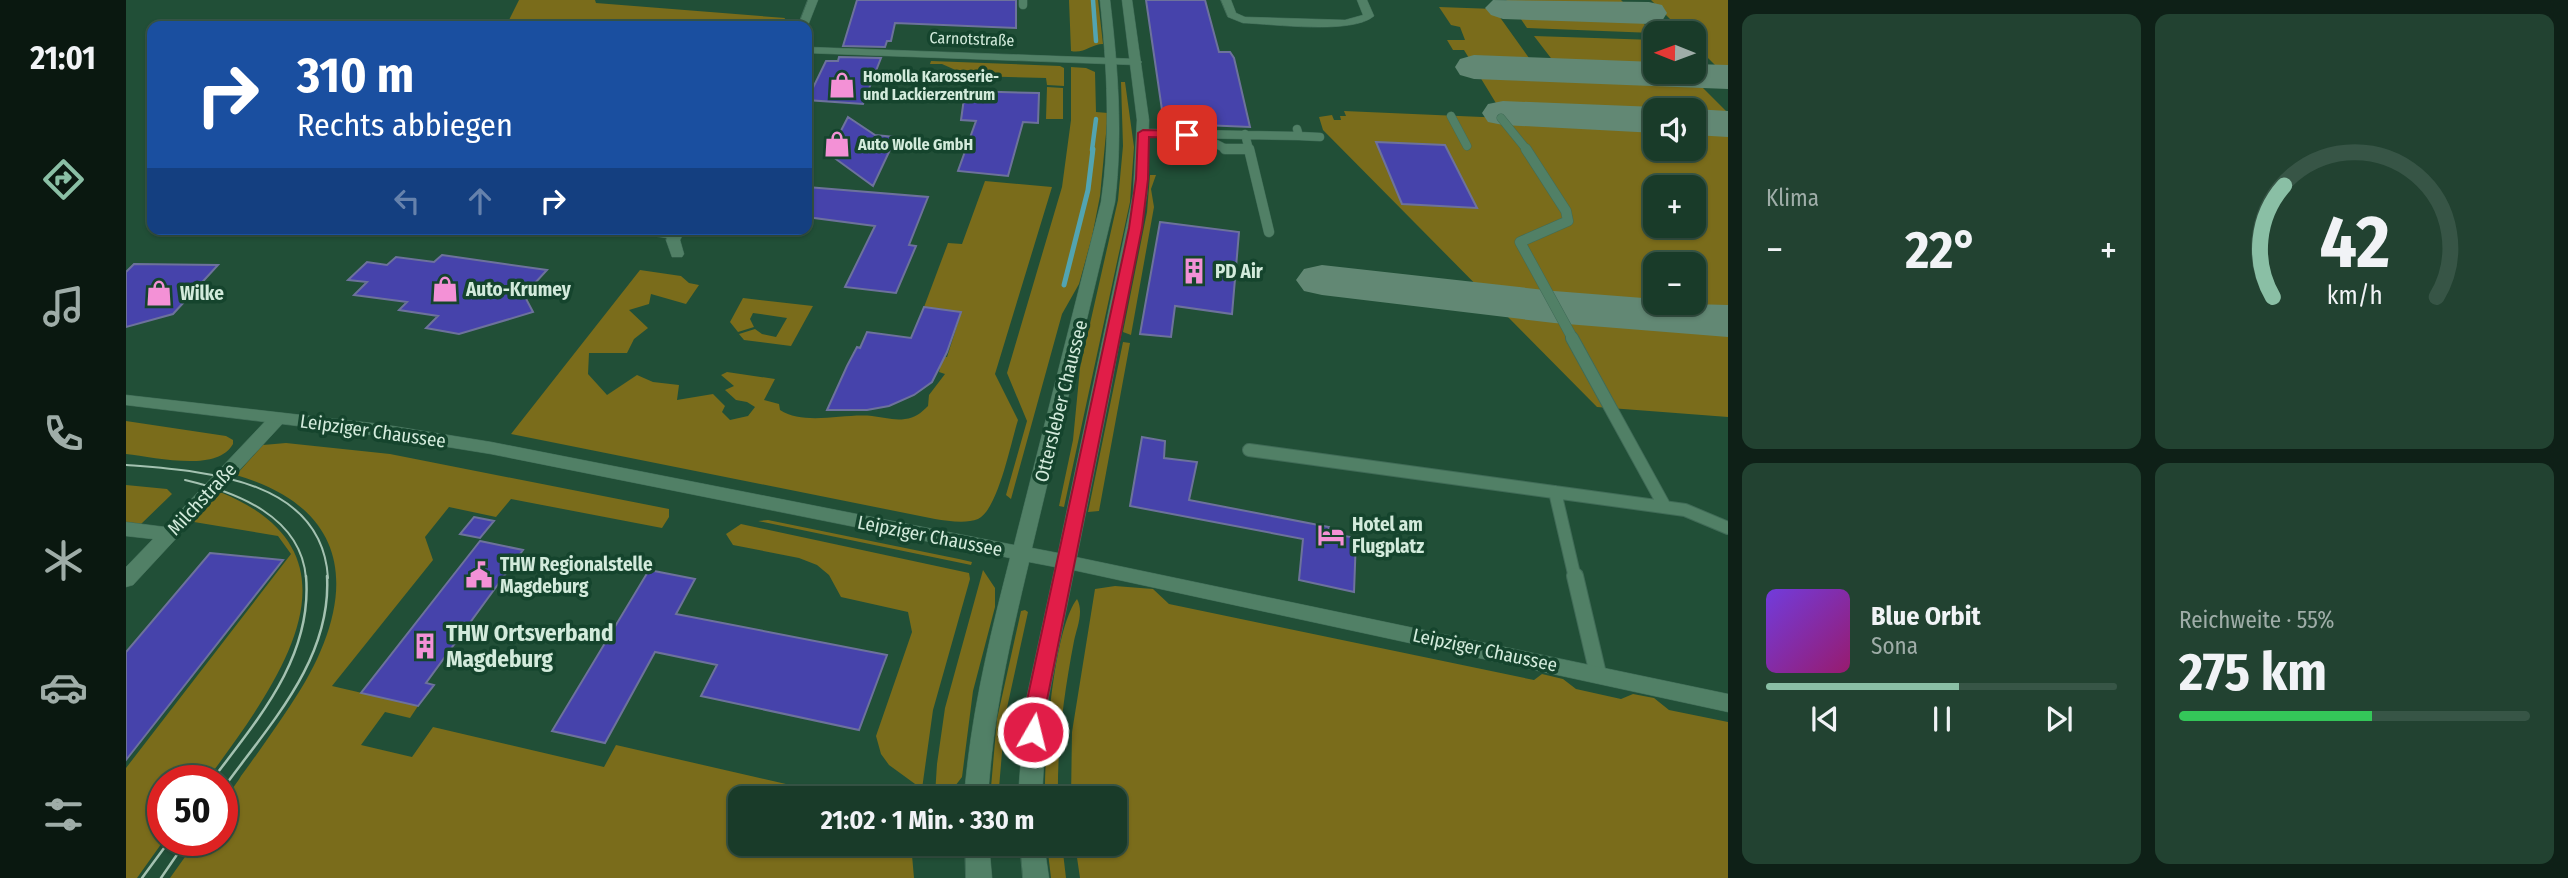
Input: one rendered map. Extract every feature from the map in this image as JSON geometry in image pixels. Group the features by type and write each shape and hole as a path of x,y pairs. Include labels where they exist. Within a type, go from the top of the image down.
{"main road":[{"path":"805,21 813,0"},
{"name":"Ottersleber Chaussee","path":"977,786 987,698 1108,202 1116,123 1105,0"},
{"name":"Ottersleber Chaussee","path":"1031,786 1036,705 1135,228 1143,164 1137,62 1127,0"},
{"path":"1226,0 1230,14 1239,19 1342,23 1357,22 1368,17 1362,0"},
{"name":"Carnotstraße","path":"812,50 1137,62"},
{"path":"676,235 673,243 677,254"},
{"name":"Leipziger Chaussee","path":"126,400 491,448 1066,562 1728,703"},
{"name":"Milchstraße","path":"126,580 278,418"},
{"path":"126,529 169,534"},
{"path":"978,856 979,878"},
{"path":"1033,856 1036,878"}],"lane":[{"path":"1451,116 1467,146"},
{"path":"1501,118 1518,136 1566,211 1567,221 1520,242 1665,508"},
{"path":"1143,133 1298,133 1320,137"},
{"path":"1245,134 1269,232"},
{"path":"1197,135 1226,149 1249,149"},
{"path":"1249,450 1665,508 1698,514 1728,528"},
{"path":"1555,492 1598,674"}],"shaded area":[{"path":"519,0 595,0 596,3 785,18 784,21 508,21"},
{"path":"1069,0 1098,0 1103,44 1071,51"},
{"path":"1506,0 1621,0 1630,9 1511,5"},
{"path":"1651,0 1728,0 1728,74 1722,72 1706,56 1706,21 1672,21"},
{"path":"1439,7 1494,9 1534,65 1472,63 1464,50 1453,50 1447,40 1465,40 1460,27 1451,25"},
{"path":"1516,12 1637,17 1643,23 1643,33 1527,28"},
{"path":"1534,36 1643,40 1643,70 1557,66"},
{"path":"931,61 1060,66 1064,68 1064,86 1047,85 1046,78 969,76 942,64 930,64"},
{"path":"1071,67 1095,72 1096,112 1108,113 1100,196 1079,284 1062,314 1011,499 1006,495 1027,421 1007,373 1062,187 1071,120"},
{"path":"1477,72 1643,79 1643,84 1701,86 1728,113 1728,417 1597,407 1323,130 1319,117 1332,115 1334,120 1341,120 1340,116 1346,116 1344,111 1505,118"},
{"path":"1121,82 1125,82 1134,147 1130,202 1064,507 1059,506 1073,440 1080,368 1118,200 1123,146"},
{"path":"1047,87 1063,88 1063,119 1046,119"},
{"path":"1150,175 1156,175 1151,189 1154,207 1131,335 1123,332 1147,212"},
{"path":"985,181 1052,187 995,374 1018,420 998,490 992,503 978,519 963,522 935,519 511,434 640,270 681,276 689,283 699,285 686,304 651,294 649,304 629,310 648,328 634,339 627,353 589,353 588,374 607,395 637,375 653,382 679,385 677,400 713,394 725,406 722,412 730,420 748,416 755,407 736,400 725,390 734,386 721,375 727,372 775,379 764,400 779,404 780,410 790,415 813,418 872,416 897,420 915,416 928,406 929,395 945,374 939,372 940,368 936,367 939,357 947,357 961,313 924,307 948,243 962,244"},
{"path":"743,298 813,306 791,346 744,340 739,334 755,329 762,334 776,337 787,318 753,313 750,319 754,327 738,332 730,322"},
{"path":"1123,342 1130,343 1099,511 1088,512"},
{"path":"126,421 226,436 233,440 233,444 225,453 200,461 126,454"},
{"path":"286,443 390,454 669,509 669,517 662,528 511,499 496,517 449,507 425,537 433,560 332,686 418,706 410,718 385,712 361,745 412,757 433,727 604,767 616,745 795,786 728,786 728,856 912,856 914,878 170,878 186,856 238,856 238,781 311,671 327,635 335,601 335,569 327,540 308,513 278,492 236,475 263,445"},
{"path":"126,485 167,489 172,494 141,524 126,522"},
{"path":"220,492 267,519 294,551 302,588 297,626 281,666 259,706 218,765 147,765 147,856 153,856 137,878 126,878 126,768 291,554 278,536 194,522"},
{"path":"768,520 972,562 971,565 758,521"},
{"path":"741,524 969,573 970,579 933,710 922,786 918,786 889,765 881,754 876,736 912,632 908,612 841,597 829,575 817,565 799,558 733,545 726,534"},
{"path":"983,570 995,588 995,607 973,691 962,777 955,786 936,786 945,708"},
{"path":"1115,586 1153,589 1169,604 1534,680 1542,674 1563,679 1576,689 1621,699 1633,694 1654,698 1669,710 1728,722 1728,878 1080,878 1077,856 1127,856 1127,786 1071,786 1072,732 1095,589"},
{"path":"1077,599 1080,614 1062,719 1058,786 1045,786 1048,725 1056,665 1069,615"},
{"path":"1021,611 1028,612 1005,717 999,786 991,786 997,719"},
{"path":"1048,856 1063,856 1066,878 1051,878"}],"building":[{"path":"857,0 1016,0 1016,28 895,23 891,41 887,41 885,47 843,46"},
{"path":"1146,0 1205,0 1219,52 1230,52 1234,58 1250,127 1178,124 1175,110 1162,110"},
{"name":"Homolla Karosserie- und Lackierzentrum","path":"839,57 881,58 863,104 812,100 812,90 826,61 838,61"},
{"path":"965,91 1039,93 1038,123 1023,122 1008,176 958,171 976,121 961,120"},
{"path":"848,117 875,135 896,137 873,186 829,154"},
{"path":"1376,142 1445,145 1477,208 1402,204"},
{"path":"812,187 928,197 909,245 916,246 896,293 845,287 875,226 812,218"},
{"name":"PD Air","path":"1160,222 1239,232 1232,314 1175,306 1171,337 1140,334"},
{"name":"Auto-Krumey","path":"442,255 547,270 524,295 533,312 459,334 426,328 438,316 399,310 407,302 354,295 367,282 348,280 367,262 387,265 396,257 434,262"},
{"name":"Wilke","path":"134,264 218,265 173,314 126,327 126,272"},
{"path":"924,307 961,312 947,352 932,382 914,395 889,406 867,410 827,410 847,366 867,332 911,338"},
{"path":"1142,437 1165,441 1164,458 1197,462 1189,500 1329,527 1328,533 1356,538 1354,592 1299,580 1303,539 1130,506"},
{"path":"474,517 494,521 480,538 460,534"},
{"name":"THW Ortsverband Magdeburg","path":"480,541 523,550 426,683 434,685 418,706 361,693"},
{"path":"210,553 283,560 126,760 126,652"},
{"path":"649,570 695,579 676,614 887,655 859,730 701,696 717,665 655,652 605,743 552,731"}],"waterway":[{"path":"1093,0 1096,41"},
{"path":"1092,150 1096,119"},
{"path":"1064,285 1088,190 1093,149"}],"taxiway":[{"path":"1503,8 1649,13"},
{"path":"1474,67 1728,77"},
{"path":"1503,113 1643,119"},
{"path":"1706,123 1728,124"},
{"path":"1322,280 1554,307 1728,321"}],"tram line":[{"path":"126,465 221,477 253,486 281,499 304,519 321,544 328,578"},
{"path":"185,480 225,492 263,510 292,538 301,556 306,578"},
{"path":"238,768 294,691 308,664 326,607 327,576"},
{"path":"223,765 264,710 291,660 301,633 306,606 306,578"},
{"path":"142,878 158,856"},
{"path":"161,878 176,856"}],"place":[{"name":"Homolla Karosserie- und Lackierzentrum","path":"842,85"},
{"name":"Auto Wolle GmbH","path":"837,144"},
{"name":"PD Air","path":"1194,271"},
{"name":"Auto-Krumey","path":"445,289"},
{"name":"Wilke","path":"159,293"},
{"name":"Hotel am Flugplatz","path":"1331,535"},
{"name":"THW Regionalstelle Magdeburg","path":"479,575"},
{"name":"THW Ortsverband Magdeburg","path":"425,646"}],"route":[{"path":"1033,732 1036,705 1135,228 1142,179 1143,133 1187,135"}]}
